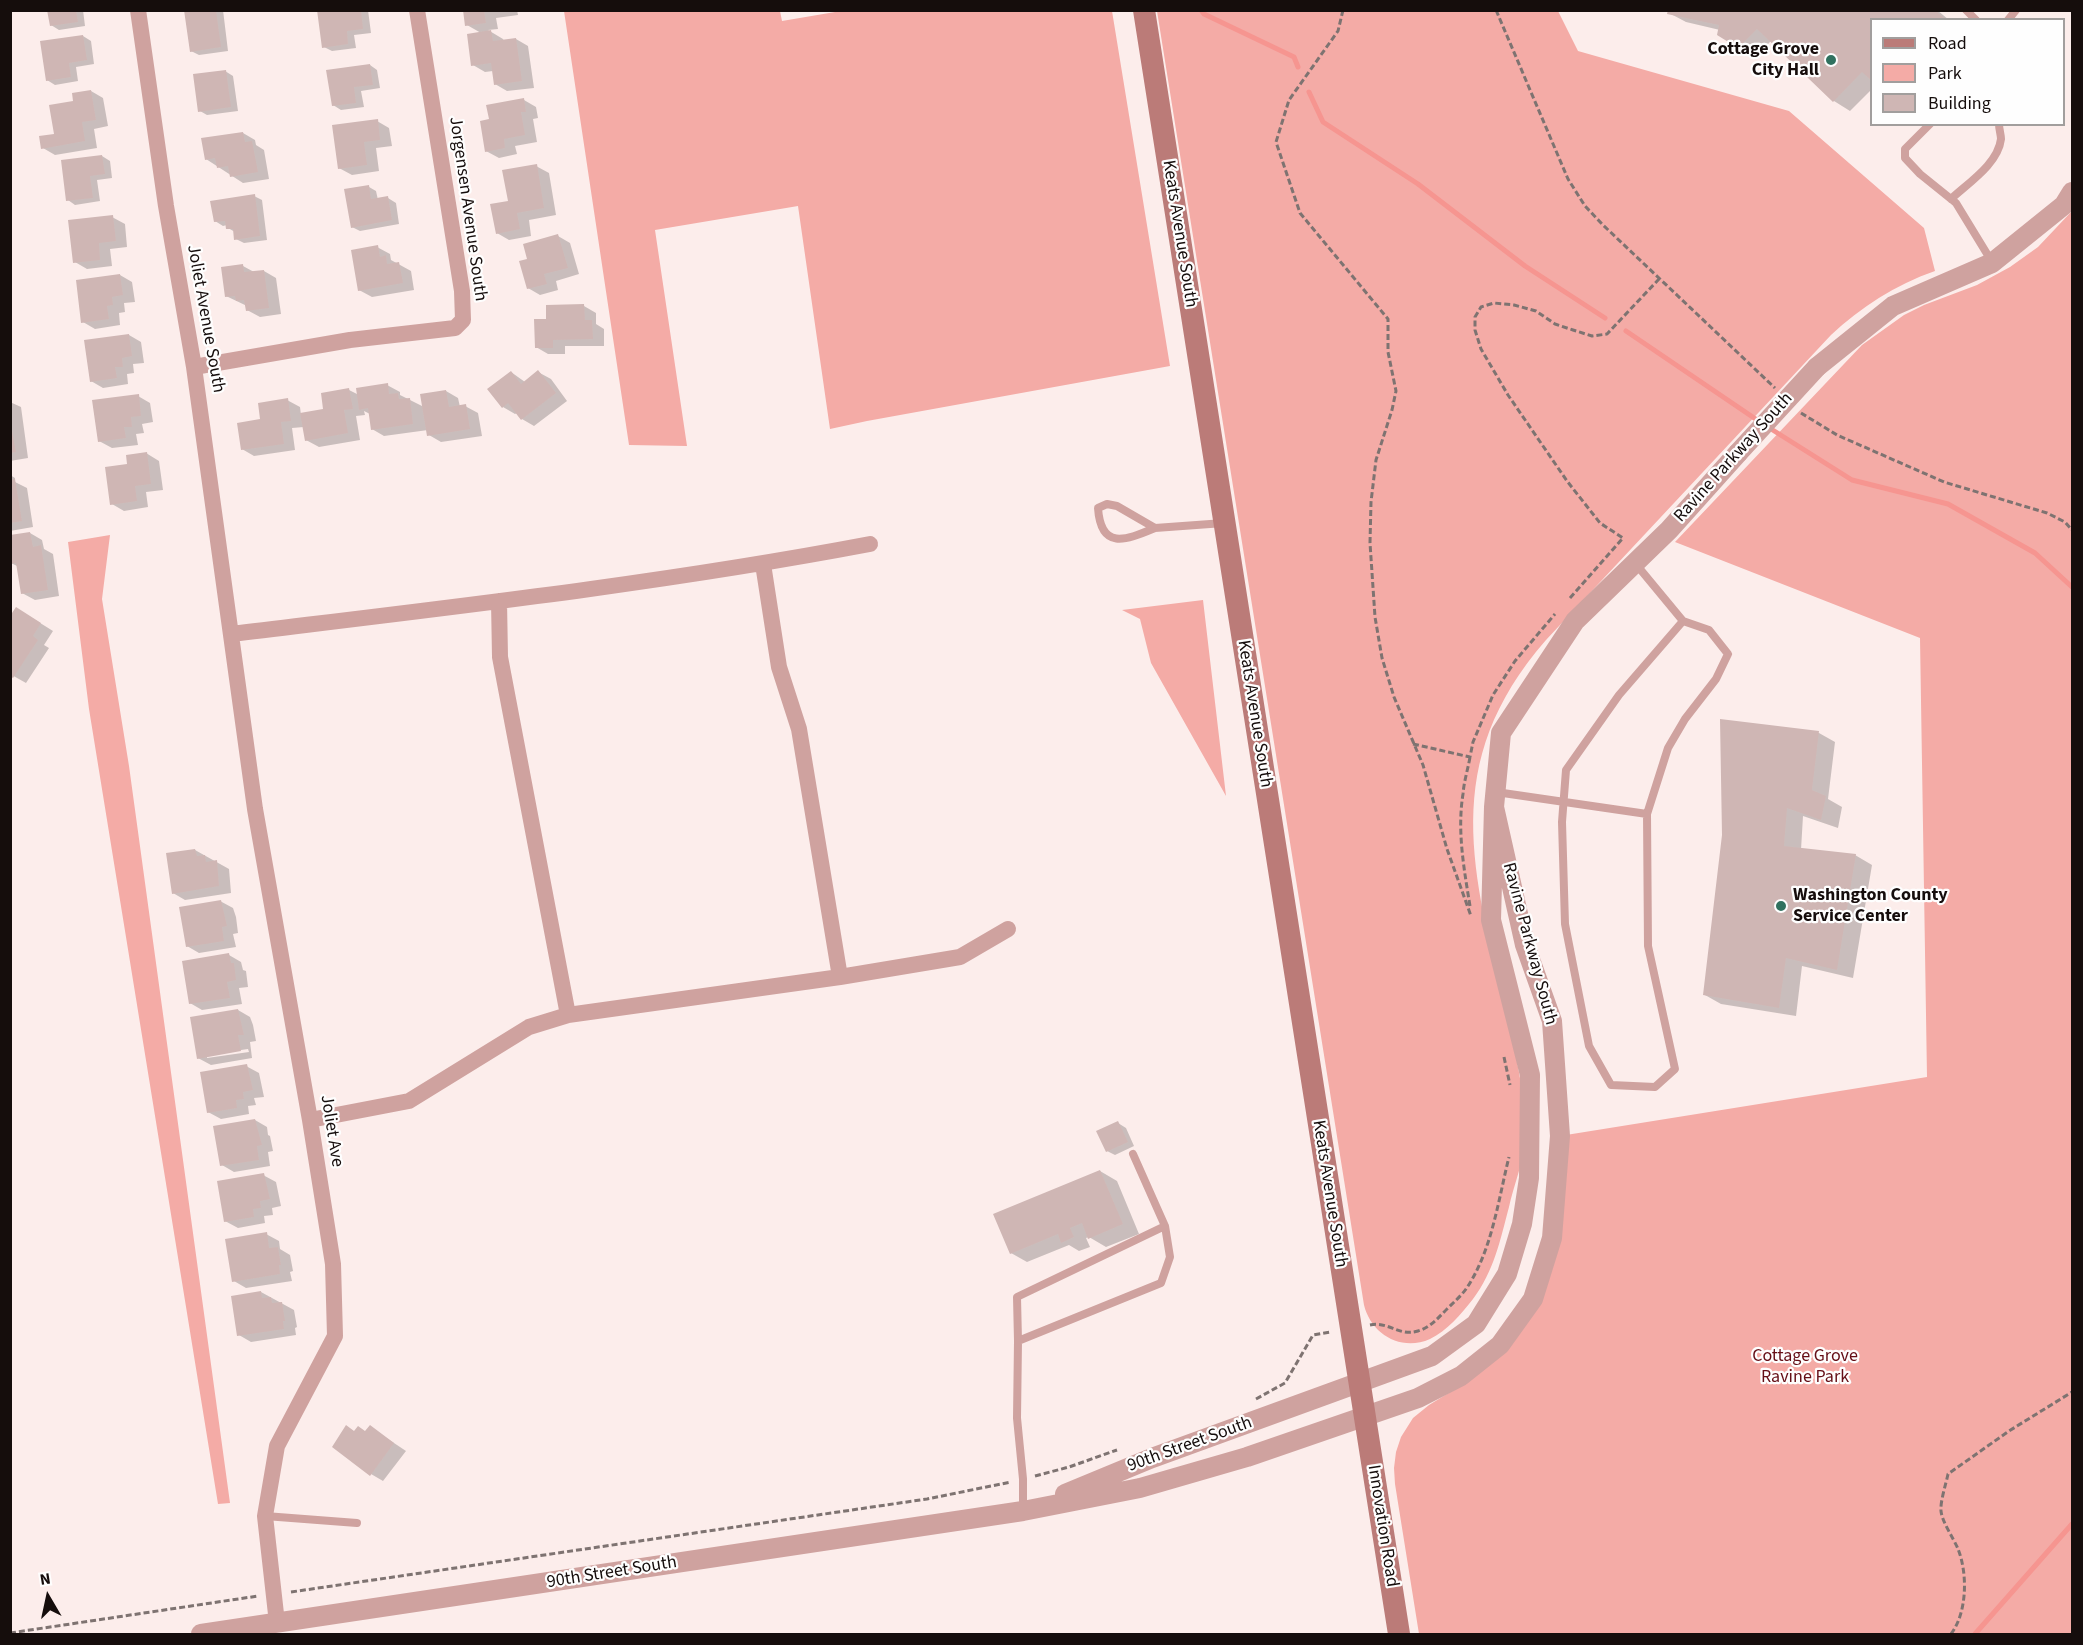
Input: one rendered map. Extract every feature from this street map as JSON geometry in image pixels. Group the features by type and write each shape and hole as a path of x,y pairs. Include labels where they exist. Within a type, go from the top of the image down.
{"main road":[{"name":"Keats Avenue South","path":"1144,10 1364,1418"},
{"name":"Innovation Road","path":"1364,1418 1399,1635"}],"street":[{"name":"Joliet Avenue South","path":"138,10 166,206 194,367 231,634"},
{"name":"Jorgensen Avenue South","path":"194,367 350,340 455,328 463,320 462,291 417,10"},
{"name":"Ravine Parkway South","path":"1359,1384 1432,1356 1476,1324 1507,1274 1522,1224 1529,1178 1530,1075 1491,920 1495,800 1501,733 1575,621 1669,530 1818,367 1893,306 1992,262 2064,205 2073,192"},
{"path":"231,634 499,601 763,564 870,544"},
{"path":"763,564 779,667 799,729 840,977"},
{"path":"499,601 500,657 568,1015"},
{"name":"Joliet Ave","path":"231,634 255,809 333,1264 335,1336 277,1446 265,1516 277,1623"},
{"name":"Ravine Parkway South","path":"1364,1418 1418,1398 1461,1376 1500,1345 1533,1299 1552,1238 1560,1136 1551,1021 1525,945 1495,800"},
{"path":"310,1120 409,1101 529,1028 568,1015 840,977 960,957 1008,929"},
{"name":"90th Street South","path":"1023,1511 1152,1458 1359,1384"},
{"name":"90th Street South","path":"201,1635 1023,1511 1140,1488 1247,1457 1364,1418"}],"lane":[{"path":"1928,126 1905,149 1905,158 1920,174 1956,203 1992,262"},
{"path":"1951,199 1983,170 1996,154 2001,139 1999,126"},
{"path":"1155,528 1117,506 1107,504 1098,508 1099,523 1105,534 1113,539 1128,540 1155,528 1224,523"},
{"path":"1635,563 1683,621 1710,630 1728,654 1716,679 1685,719 1668,748 1647,814 1648,946 1675,1069 1655,1087 1611,1085 1589,1046 1565,924 1562,822 1566,770 1619,695 1683,621"},
{"path":"1495,800 1563,804 1647,814"},
{"path":"1018,1341 1161,1283 1170,1257 1165,1226 1133,1154"},
{"path":"1023,1511 1023,1479 1017,1418 1017,1297 1165,1226"},
{"path":"265,1516 357,1523"}],"path":[{"path":"1343,10 1338,31 1289,100 1276,142 1300,213 1388,318 1388,352 1396,391 1376,460 1370,543 1371,579 1382,658 1394,697 1423,765 1447,849 1471,913"},
{"path":"1496,10 1568,179 1585,206 1780,394"},
{"path":"1565,602 1623,538 1600,523 1567,481 1508,395 1481,349 1475,330 1475,317 1481,307 1494,303 1514,304 1536,311 1555,324 1573,330 1592,336 1607,334 1659,279"},
{"path":"1797,410 1837,435 1944,482 2047,513 2065,522 2073,530"},
{"path":"2065,522 2073,523"},
{"path":"1473,923 1464,870 1461,820 1463,793 1473,742 1493,695 1515,661 1558,610"},
{"path":"1413,744 1470,757"},
{"path":"1503,1053 1510,1086"},
{"path":"1249,1402 1284,1383 1313,1335 1381,1323 1405,1333 1419,1331 1432,1325 1465,1291 1477,1271 1486,1246 1510,1153"},
{"path":"1951,1635 1963,1604 1964,1579 1959,1553 1941,1511 1948,1474 2009,1431 2073,1392"},
{"path":"10,1633 927,1499 990,1488 1069,1467 1122,1448"}],"green space":[{"path":"564,11 780,11 782,21 841,11 1112,11 1170,366 830,429 798,206 655,230 687,446 629,445"},
{"path":"1157,11 1558,11 1578,51 1789,111 1924,228 1935,271 1879,298 1831,335 1546,640 1512,686 1490,731 1477,775 1473,820 1476,866 1484,914 1520,1079 1525,1141 1521,1165 1499,1244 1486,1278 1473,1299 1453,1322 1436,1336 1419,1342 1398,1342 1380,1332 1373,1324 1364,1305"},
{"name":"Cottage Grove Ravine Park","path":"2072,211 2072,1634 1419,1634 1395,1484 1396,1452 1401,1437 1413,1418 1429,1405 1470,1380 1529,1318 1566,1135 1927,1077 1920,638 1675,542 1862,345 1904,315 1977,285 2010,267 2038,247"},
{"path":"110,535 102,599 129,766 230,1503 218,1504 89,709 68,542"},
{"path":"1203,600 1226,796 1151,663 1140,619 1122,610"}],"building":[{"path":"47,10 76,10 78,22 50,26"},
{"path":"184,10 216,10 221,47 190,52"},
{"path":"317,10 361,10 363,29 347,31 348,44 322,48"},
{"path":"463,10 484,10 486,23 465,26"},
{"name":"Cottage Grove City Hall","path":"1668,10 1935,10 1944,18 1870,18 1870,79 1862,72 1833,102 1757,29 1738,48 1717,35 1719,25 1667,14"},
{"path":"491,30 493,41 516,38 522,81 494,85 491,63 471,66 467,34"},
{"path":"83,35 87,60 69,63 71,77 46,81 40,41"},
{"path":"370,64 373,85 354,87 356,103 332,106 326,70"},
{"path":"226,70 231,107 198,112 193,74"},
{"path":"91,90 96,120 82,122 85,141 41,149 39,136 54,134 49,105 73,101 72,93"},
{"path":"524,98 526,112 521,112 525,135 504,139 505,148 485,152 480,121 489,119 486,105"},
{"path":"378,119 380,140 364,142 367,165 338,169 332,125"},
{"path":"243,132 245,142 252,141 258,172 230,177 228,166 217,168 215,158 205,160 201,138"},
{"path":"102,155 105,174 90,176 93,198 66,201 61,160"},
{"path":"537,164 544,208 517,213 520,229 496,234 490,204 508,201 502,170"},
{"path":"369,185 371,199 388,196 392,220 351,228 344,189"},
{"path":"255,194 260,236 234,240 233,229 226,229 225,221 214,222 210,201"},
{"path":"113,215 116,241 99,243 100,260 73,263 68,220"},
{"path":"558,234 568,268 544,274 547,284 527,289 519,261 527,259 523,244"},
{"path":"378,245 380,257 386,255 387,264 399,262 403,283 358,291 351,250"},
{"path":"243,264 244,272 264,270 269,308 246,311 244,300 236,301 235,296 225,297 221,267"},
{"path":"120,274 123,295 112,297 113,305 107,306 109,319 81,323 76,280"},
{"path":"584,304 585,320 592,320 593,339 553,340 553,348 535,348 534,319 546,319 546,305"},
{"path":"129,334 132,356 122,358 123,367 115,367 117,378 90,382 84,340"},
{"path":"538,370 556,393 521,420 508,403 502,408 487,389 511,371 521,384"},
{"path":"388,383 389,394 398,393 399,399 410,398 413,424 371,430 368,408 359,410 356,388"},
{"path":"349,388 353,409 344,410 348,433 305,441 300,413 323,409 321,393"},
{"path":"446,390 449,407 466,404 470,429 427,436 420,394"},
{"path":"139,394 141,416 131,417 132,427 124,427 126,438 98,442 92,400"},
{"path":"288,398 291,421 281,422 284,444 241,450 237,423 260,419 258,403"},
{"path":"10,421 16,452 10,453"},
{"path":"147,452 151,484 135,486 137,501 110,505 105,467 127,464 126,455"},
{"path":"15,479 22,521 10,523 10,480"},
{"path":"30,532 33,547 41,545 48,590 21,594 16,563 10,564 10,535"},
{"path":"16,607 41,623 33,636 38,640 13,678 10,676 10,616"},
{"name":"Washington County Service Center","path":"1720,719 1819,731 1812,790 1826,796 1821,820 1787,808 1784,846 1856,854 1837,970 1786,958 1779,1008 1703,995 1722,835"},
{"path":"195,849 197,856 205,855 206,862 217,860 219,886 172,894 166,853"},
{"path":"221,900 227,926 222,927 224,941 186,947 179,907"},
{"path":"229,953 231,963 234,963 236,980 227,982 230,998 189,1004 182,961"},
{"path":"238,1009 244,1035 238,1035 241,1051 197,1059 190,1017"},
{"path":"247,1064 253,1090 243,1092 244,1099 236,1100 237,1108 207,1113 200,1072"},
{"path":"255,1119 262,1145 257,1146 259,1160 220,1166 213,1126"},
{"path":"1118,1121 1128,1142 1106,1152 1096,1131"},
{"path":"1100,1170 1123,1224 1088,1239 1082,1223 1070,1228 1074,1237 1061,1243 1058,1234 1010,1254 993,1214"},
{"path":"264,1173 270,1199 260,1201 261,1208 253,1209 254,1217 224,1222 217,1181"},
{"path":"267,1232 269,1248 278,1247 280,1274 232,1282 225,1239"},
{"path":"261,1291 262,1298 271,1297 272,1303 282,1302 284,1329 237,1336 231,1296"},
{"path":"346,1425 354,1431 358,1426 365,1431 370,1425 394,1443 370,1476 332,1447"}],"waterway":[{"path":"1201,10 1204,14 1294,57 1298,67"},
{"path":"1309,92 1323,122 1418,184 1525,266 1605,318"},
{"path":"1626,331 1760,422 1852,480 1948,504 2035,553 2072,587"},
{"path":"1975,1634 2072,1524"}],"place":[{"name":"Cottage Grove City Hall","path":"1831,60"},
{"name":"Washington County Service Center","path":"1781,906"}]}
